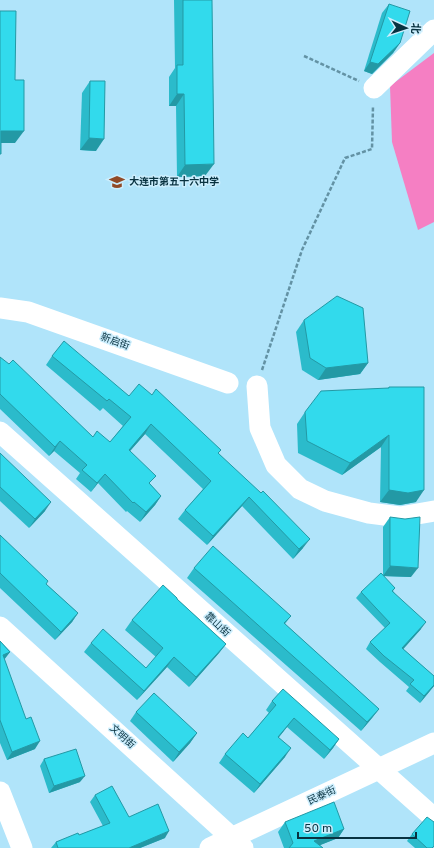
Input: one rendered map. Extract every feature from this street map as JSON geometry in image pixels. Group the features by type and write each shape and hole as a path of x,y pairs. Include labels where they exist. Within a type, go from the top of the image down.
{"street":[{"path":"374,88 434,30"},
{"name":"新启街","path":"0,308 28,312 228,383"},
{"path":"257,386 260,428 276,465 300,489 325,501 369,513 400,517 434,511"},
{"name":"靠山街","path":"0,432 434,818"},
{"name":"文明街","path":"0,627 238,843"},
{"name":"民泰街","path":"210,848 238,843 379,769 434,743"},
{"path":"0,792 22,848"}],"path":[{"path":"257,386 302,250 345,158 372,148 374,88 304,56"}],"shaded area":[{"path":"434,53 434,222 418,230 392,142 390,86"}],"building":[{"path":"183,0 212,0 214,164 185,165 184,94 177,94 177,65 183,65"},
{"path":"389,4 410,11 400,43 378,64 370,62"},
{"path":"0,11 16,11 15,80 24,80 24,131 1,131 1,154 0,154"},
{"path":"90,81 105,81 104,139 89,138"},
{"path":"337,296 363,308 368,363 326,368 310,358 304,320"},
{"path":"64,341 129,396 139,384 152,395 156,389 221,450 218,453 261,493 263,491 310,539 299,549 249,497 213,536 185,510 211,481 151,424 129,450 156,476 149,483 161,496 146,512 134,502 133,503 105,474 97,483 82,470 87,465 60,441 55,447 0,394 0,357 9,364 13,360 93,437 97,431 110,442 131,417 109,399 107,401 52,356"},
{"path":"389,387 424,387 424,490 408,493 389,490 389,435 350,463 307,441 305,412 321,391"},
{"path":"0,453 51,502 35,519 0,487"},
{"path":"390,517 405,519 420,517 418,568 390,566"},
{"path":"0,535 48,581 46,584 78,613 61,632 0,573"},
{"path":"213,546 291,616 284,623 379,709 367,722 194,568"},
{"path":"381,573 395,588 392,591 426,622 402,648 434,676 434,685 424,696 410,684 414,680 384,656 370,642 390,623 361,592"},
{"path":"163,585 226,644 196,677 174,657 144,691 91,643 103,629 146,668 163,648 132,620"},
{"path":"0,641 10,652 3,655 26,719 31,717 40,741 12,752 0,720"},
{"path":"283,689 339,739 330,750 294,718 278,737 291,748 260,784 225,754 243,733 248,738 276,705 272,701"},
{"path":"154,693 197,733 179,752 136,712"},
{"path":"76,749 85,776 54,786 44,759"},
{"path":"112,786 129,817 158,804 169,831 129,848 58,848 56,842 110,823 95,795"},
{"path":"334,802 344,829 314,841 323,848 289,848 293,843 285,822"},
{"path":"427,817 434,822 434,846 432,848 427,848 412,834"}],"place":[{"name":"大连市第五十六中学","path":"117,182"}]}
